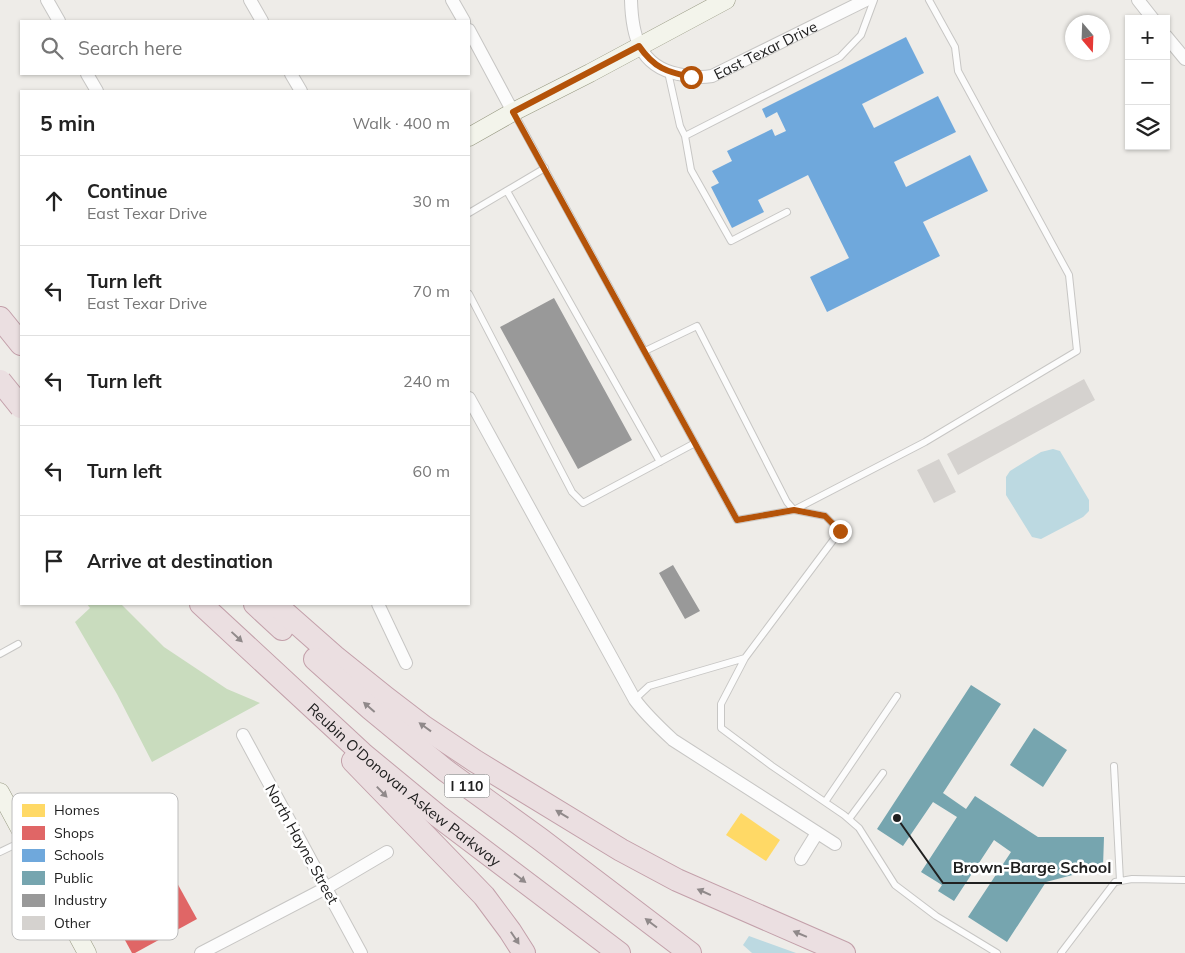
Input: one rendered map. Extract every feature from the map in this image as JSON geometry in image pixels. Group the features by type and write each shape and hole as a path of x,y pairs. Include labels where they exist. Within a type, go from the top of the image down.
{"highway":[{"path":"0,381 20,406"},
{"name":"Reubin O'Donovan Askew Parkway","path":"202,605 364,755 438,816 619,953"},
{"name":"I 110","path":"256,605 364,703 445,770 540,839 690,953"},
{"path":"276,605 334,656 416,721 515,786 621,850 669,875 844,953"},
{"path":"333,726 354,763 484,896 524,953"}],"main road":[{"path":"470,136 726,0"},
{"path":"0,395 20,385"},
{"path":"0,792 12,814"},
{"path":"80,940 87,953"}],"street":[{"path":"47,0 57,20"},
{"path":"250,0 261,20"},
{"path":"452,0 463,20"},
{"name":"East Texar Drive","path":"631,0 634,33 645,56 656,66 668,72 691,77 712,76 866,0"},
{"path":"1138,0 1150,15"},
{"path":"470,32 513,112"},
{"path":"1170,41 1185,59"},
{"path":"88,75 95,90"},
{"path":"292,75 300,90"},
{"path":"470,400 634,700 657,726 673,740 834,844"},
{"path":"378,605 406,663"},
{"name":"North Hayne Street","path":"243,735 361,953"},
{"path":"800,859 817,833"},
{"path":"201,953 326,888 387,852"}],"lane":[{"path":"685,136 840,58 861,35 874,0"},
{"path":"513,112 737,520 794,510 925,442 1077,352 1070,275 958,71 955,47 929,0"},
{"path":"668,72 692,170 731,241 788,212"},
{"path":"470,212 545,168"},
{"path":"506,191 660,462"},
{"path":"470,296 572,492 583,503 695,443"},
{"path":"645,351 697,326 787,502 794,510 825,516 840,531 745,658 721,704 721,728 859,828 895,885 936,916 997,953"},
{"path":"0,654 18,644"},
{"path":"634,700 649,686 745,658"},
{"path":"825,802 897,696"},
{"path":"1114,766 1120,881"},
{"path":"849,820 882,772"},
{"path":"0,852 12,846"},
{"path":"1061,953 1115,882 1132,879 1185,880"}],"green space":[{"path":"88,605 122,605 164,647 227,689 260,703 152,762 117,694 75,622 90,608"}],"water":[{"path":"1053,449 1060,451 1089,500 1089,511 1083,517 1041,539 1032,537 1006,495 1006,477 1010,471 1041,452"},
{"path":"749,936 796,953 752,953 743,945"}],"building: Homes":[{"path":"741,813 780,840 766,861 726,835"}],"building: Shops":[{"path":"178,885 197,919 178,929"},
{"path":"125,940 159,940 135,953 132,953"}],"building: Schools":[{"path":"906,37 924,73 862,104 874,128 938,96 956,132 894,162 906,187 970,155 988,191 923,222 940,256 827,312 810,277 849,258 808,175 758,200 764,212 732,228 711,187 719,183 712,171 732,161 727,151 772,129 775,136 786,131 777,112 766,118 762,109"}],"building: Public":[{"path":"971,685 1001,704 943,793 966,809 975,796 1038,837 1104,837 1103,867 1046,882 1007,942 968,917 1011,852 994,840 954,901 938,891 942,885 921,872 957,817 933,802 903,846 877,829"},
{"path":"1034,728 1067,750 1043,787 1010,765"}],"building: Industry":[{"path":"554,298 632,440 578,469 500,327"},
{"path":"673,565 700,611 685,619 659,573"}],"building: Other":[{"path":"1084,379 1095,400 958,475 947,454"},
{"path":"939,459 956,492 934,503 917,470"}],"place":[{"name":"Brown-Barge School","path":"897,818"}],"route":[{"path":"691,77 668,72 656,66 645,56 639,46 513,112 737,520 794,510 825,516 840,531"}]}
